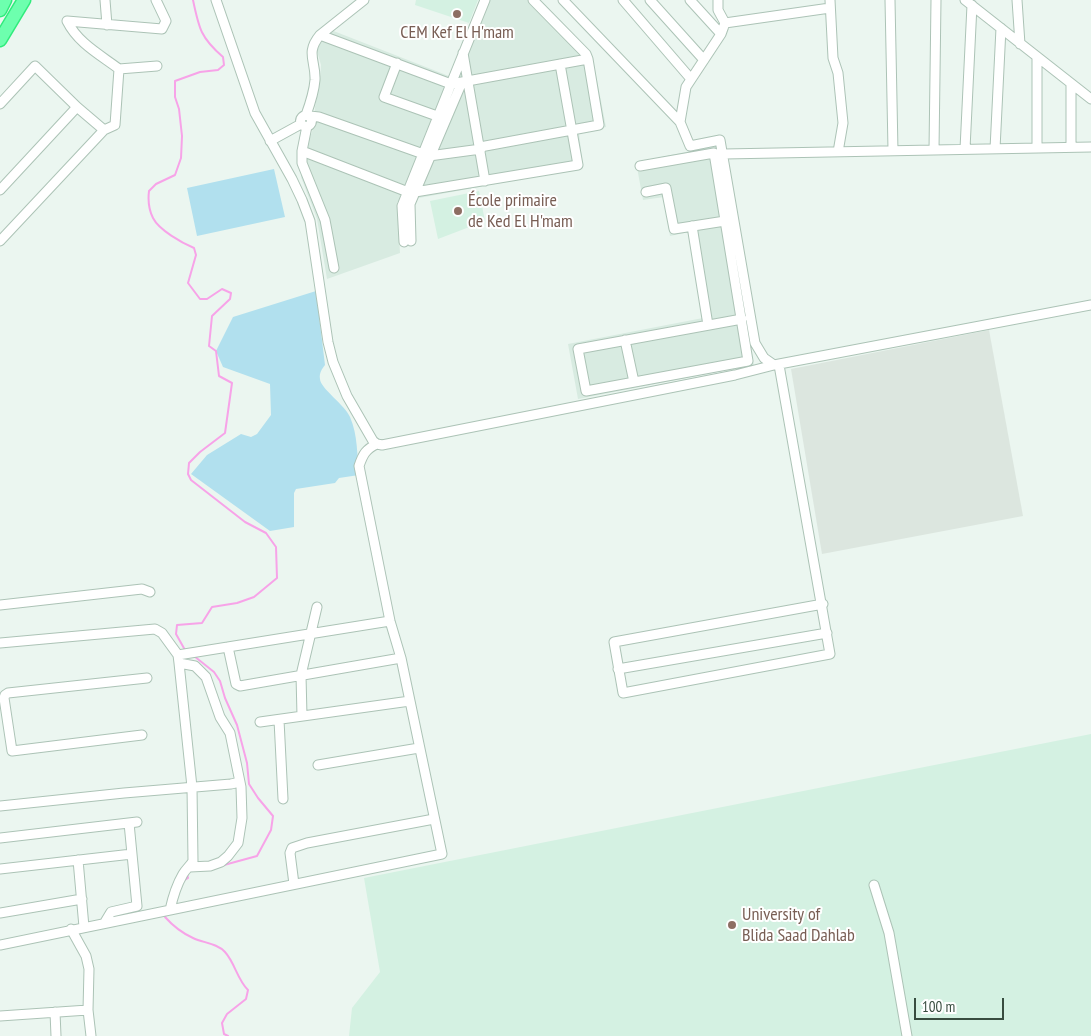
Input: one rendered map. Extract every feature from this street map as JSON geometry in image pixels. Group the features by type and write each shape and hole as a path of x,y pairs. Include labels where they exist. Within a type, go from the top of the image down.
{"highway":[{"path":"0,10 6,0"},
{"path":"0,40 24,0"}],"street":[{"path":"105,0 106,25"},
{"path":"156,0 166,21 162,29 67,21 73,33 81,41 119,68 157,66"},
{"path":"216,0 256,113 296,186 310,222 328,342 333,362 347,396 373,441 377,444 382,445 735,375 760,363"},
{"path":"270,141 312,122 308,116 314,81 311,55 316,42 320,35 364,0"},
{"path":"426,155 437,116 485,0"},
{"path":"308,116 319,117 426,155 480,148 599,125 586,54 533,0"},
{"path":"563,0 680,122 690,146 720,140 760,363"},
{"path":"623,0 691,79"},
{"path":"650,0 704,60"},
{"path":"690,0 721,34"},
{"path":"680,122 686,87 721,34 725,23 718,10 719,0"},
{"path":"890,0 893,150"},
{"path":"934,150 936,0"},
{"path":"1017,0 1020,44"},
{"path":"965,150 968,3"},
{"path":"968,3 1091,99"},
{"path":"725,23 830,4 833,58 838,73 843,123 838,152"},
{"path":"995,149 1001,28"},
{"path":"320,35 451,84 588,59"},
{"path":"463,53 465,81 486,181"},
{"path":"1037,57 1037,148"},
{"path":"397,63 384,97 437,116"},
{"path":"302,151 411,192 578,165 560,64"},
{"path":"0,104 35,66 104,130"},
{"path":"0,241 104,130 115,125 119,68"},
{"path":"407,241 402,206 411,192 426,155 465,81"},
{"path":"1071,84 1071,147"},
{"path":"0,190 77,107"},
{"path":"304,125 302,162 325,220 334,268"},
{"path":"724,154 1091,147"},
{"path":"640,166 714,153 748,361"},
{"path":"646,192 666,188 674,229 725,221"},
{"path":"692,226 708,325"},
{"path":"742,318 578,349 586,390 748,361 776,365 1091,305"},
{"path":"625,340 634,382"},
{"path":"776,365 823,604 830,654 623,693 614,642 823,604"},
{"path":"0,945 442,854 401,658 390,621 359,466 362,455 367,449 377,444"},
{"path":"0,605 142,589 150,592"},
{"path":"302,716 301,676 317,607"},
{"path":"179,659 228,647 390,621"},
{"path":"0,643 155,629 162,633 179,659 192,787 193,861 174,890 170,910"},
{"path":"618,669 827,633"},
{"path":"228,647 236,684 238,685 401,658"},
{"path":"179,659 195,666 206,677 220,717 230,733 240,782 242,818 238,843 228,856 221,862 210,866 190,867"},
{"path":"142,736 11,750 4,735 4,698 5,694 8,693 147,678"},
{"path":"260,722 410,700"},
{"path":"279,720 283,799"},
{"path":"318,765 419,748"},
{"path":"0,806 240,782"},
{"path":"294,884 290,853 292,848 307,843 434,819"},
{"path":"0,838 133,822 132,854 136,906 111,912 105,922"},
{"path":"0,868 132,854"},
{"path":"78,860 84,927"},
{"path":"874,884 889,934 907,1036"},
{"path":"0,913 82,899"},
{"path":"71,929 86,956 89,970 88,1010 91,1036"},
{"path":"0,1016 88,1010"},
{"path":"55,1012 56,1036"}],"shaded area":[{"name":"CEM Kef El H'mam","path":"416,0 478,0 469,23 415,5"},
{"path":"488,0 533,0 592,54 606,127 579,133 583,168 397,202 400,253 327,279 317,219 301,177 306,149 314,126 321,65 317,51 322,39 331,30 454,78"},
{"path":"716,146 754,365 578,399 568,344 703,318 689,232 670,236 664,197 643,200 636,162"},
{"path":"274,169 285,217 197,236 187,188"},
{"name":"École primaire de Ked El H'mam","path":"479,191 485,221 438,239 430,201"},
{"path":"316,291 325,365 320,373 320,379 324,387 347,412 353,424 359,475 339,478 335,483 296,489 294,493 294,527 270,531 191,474 207,455 241,434 251,437 257,434 271,415 270,384 223,367 216,351 233,317"},
{"path":"989,330 1023,516 822,554 791,369"},
{"name":"University of Blida Saad Dahlab","path":"1091,734 1091,1036 349,1036 352,1008 380,972 364,878"}],"waterway":[{"path":"185,650 176,634 177,625 202,623 212,607 237,603 254,597 277,578 276,547 266,533 245,522 191,480 188,474 189,463 225,433 232,383 219,376 216,351 209,346 212,316 230,299 231,293 222,289 207,299 200,299 188,283 196,255 194,248 160,227 153,218 149,204 149,191 156,184 175,175 181,158 182,136 179,109 175,97 175,81 200,72 218,70 224,65 223,57 210,44 202,32 193,0"},
{"path":"194,656 214,672 220,681 237,725 247,763 249,784 273,816 271,830 257,856 224,865"},
{"path":"183,881 188,878 187,874"},
{"path":"166,914 165,917 181,932 222,949 248,990 246,999 227,1014 222,1023 224,1034 228,1036"}],"place":[{"name":"CEM Kef El H'mam","path":"457,14"},
{"name":"École primaire de Ked El H'mam","path":"458,211"},
{"name":"University of Blida Saad Dahlab","path":"732,925"}]}
